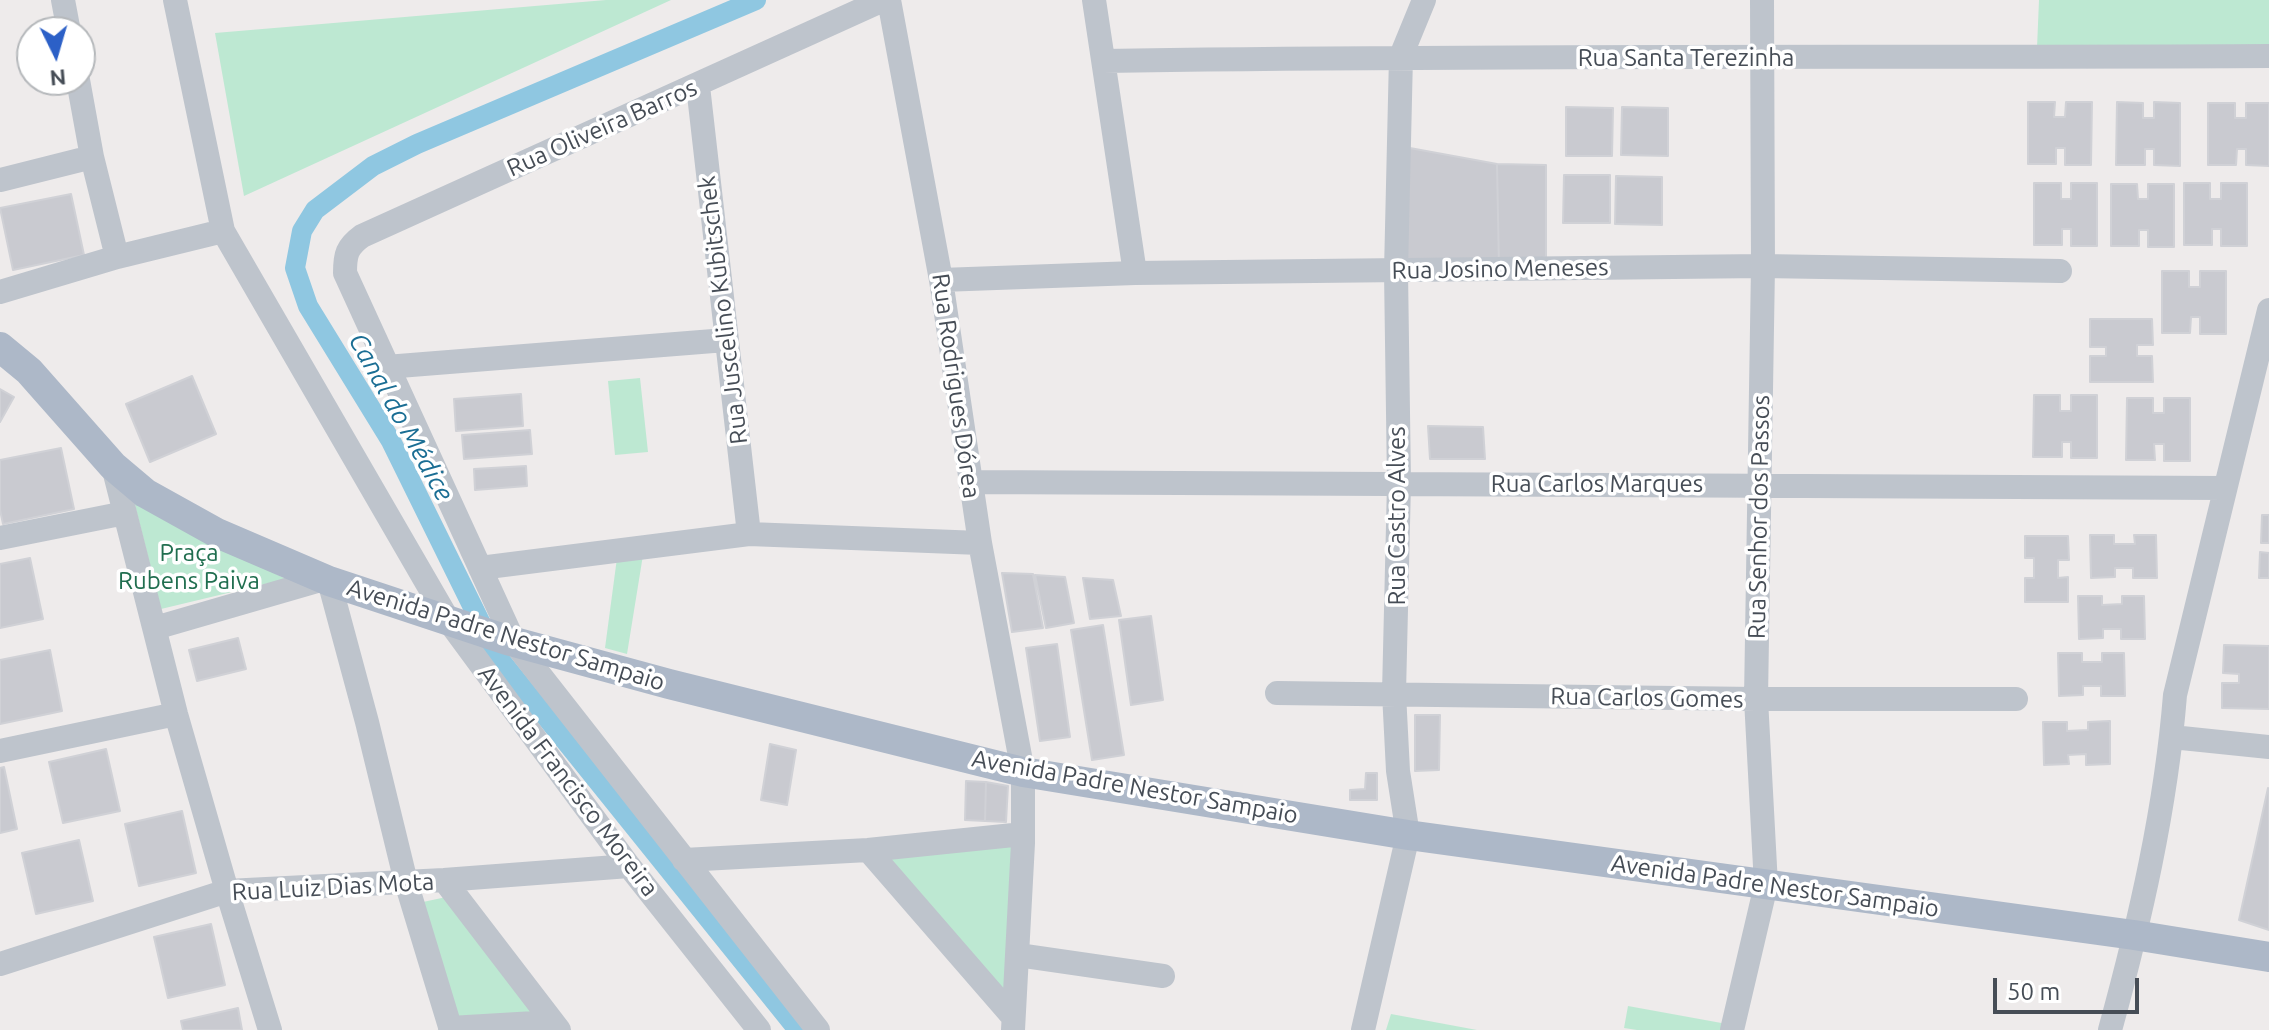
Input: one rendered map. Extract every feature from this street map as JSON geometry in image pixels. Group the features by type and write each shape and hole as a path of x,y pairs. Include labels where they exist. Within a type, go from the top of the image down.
{"main road":[{"name":"Avenida Padre Nestor Sampaio","path":"0,347 29,371 113,466 145,493 217,533 326,580 454,624 669,684 1023,772 1408,835 2134,935 2269,957"}],"street":[{"name":"Avenida Francisco Moreira","path":"175,0 223,231 454,624 629,866 759,1030"},
{"name":"Rua Oliveira Barros","path":"345,273 347,249 362,236 886,0"},
{"name":"Rua Rodrigues Dórea","path":"886,0 941,280 980,543 1023,772 1023,834 1013,1023"},
{"path":"1094,0 1135,273"},
{"name":"Rua Castro Alves","path":"1363,1030 1408,835 1398,771 1394,693 1399,483 1396,271 1401,56 1424,0"},
{"name":"Rua Senhor dos Passos","path":"1732,1030 1766,885 1756,699 1763,266 1762,0"},
{"name":"Rua Santa Terezinha","path":"1104,61 1401,56 1763,59 2269,56"},
{"name":"Rua Juscelino Kubitschek","path":"698,86 749,534"},
{"path":"81,96 92,157 117,257"},
{"path":"0,180 92,157"},
{"path":"0,292 117,257 223,231"},
{"name":"Rua Josino Meneses","path":"941,280 1135,273 1763,266 2060,271"},
{"name":"Avenida Francisco Moreira","path":"345,273 480,568 510,641 818,1030"},
{"path":"2110,1030 2134,935 2172,737 2175,695 2269,310"},
{"path":"386,367 726,340"},
{"path":"113,466 176,714 270,1030"},
{"name":"Rua Carlos Marques","path":"970,482 2224,488"},
{"path":"0,538 125,513"},
{"path":"480,568 749,534 980,543"},
{"path":"155,628 326,580 367,722 406,882 450,1029 556,1026"},
{"name":"Rua Carlos Gomes","path":"1277,693 2016,699"},
{"path":"0,751 176,714"},
{"path":"2172,737 2269,747"},
{"path":"684,860 868,850 1023,834"},
{"path":"868,850 1013,1023"},
{"name":"Rua Luiz Dias Mota","path":"0,964 227,891 444,880 629,866"},
{"path":"444,880 556,1026"},
{"path":"1018,955 1163,976"}],"green space":[{"path":"606,0 671,0 244,196 215,33"},
{"path":"2039,0 2269,0 2269,49 2037,48"},
{"path":"640,378 648,452 615,455 608,381"},
{"name":"Praça Rubens Paiva","path":"134,501 286,579 161,609"},
{"path":"643,555 627,654 605,648 617,558"},
{"path":"1014,843 1006,995 884,857"},
{"path":"451,896 548,1030 462,1030 423,902"},
{"path":"1628,1006 1727,1024 1726,1030 1624,1028"},
{"path":"1391,1014 1477,1030 1386,1030"}],"building":[{"path":"2028,102 2055,102 2054,117 2065,117 2066,102 2092,102 2091,165 2065,165 2065,148 2056,148 2056,164 2028,164"},
{"path":"2117,102 2143,103 2143,118 2154,118 2154,102 2180,103 2180,166 2154,165 2154,149 2145,149 2145,165 2116,165"},
{"path":"2208,103 2235,103 2235,118 2246,118 2246,103 2269,103 2269,166 2246,165 2246,149 2237,149 2236,165 2208,165"},
{"path":"1566,107 1613,108 1612,156 1566,156"},
{"path":"1622,107 1668,108 1668,156 1621,155"},
{"path":"1399,146 1497,164 1499,268 1396,271"},
{"path":"1497,164 1546,165 1546,257 1499,268"},
{"path":"1564,175 1610,175 1610,223 1563,223"},
{"path":"1616,176 1662,177 1662,225 1615,224"},
{"path":"2034,183 2061,183 2061,199 2071,199 2071,183 2097,183 2097,246 2071,246 2071,229 2062,229 2062,245 2034,245"},
{"path":"2184,183 2210,183 2210,199 2221,199 2221,183 2247,183 2247,246 2221,246 2221,229 2212,229 2212,245 2184,245"},
{"path":"2111,184 2137,184 2138,199 2148,199 2148,184 2174,184 2174,247 2148,247 2148,230 2139,230 2139,246 2111,246"},
{"path":"71,194 84,255 13,270 0,208"},
{"path":"2162,271 2189,271 2189,287 2200,287 2200,271 2226,271 2226,334 2200,334 2200,317 2191,317 2190,333 2162,333"},
{"path":"2090,319 2152,319 2153,345 2137,345 2137,356 2152,356 2153,382 2090,382 2090,356 2106,356 2106,347 2090,347"},
{"path":"192,376 216,434 150,462 126,404"},
{"path":"0,389 14,397 0,422"},
{"path":"521,394 523,426 456,431 454,399"},
{"path":"2034,395 2060,395 2060,411 2071,411 2071,395 2097,395 2097,458 2071,458 2071,442 2062,442 2062,457 2033,457"},
{"path":"2127,398 2153,398 2153,413 2164,413 2164,398 2190,398 2190,461 2164,461 2164,444 2154,444 2155,460 2126,460"},
{"path":"1428,426 1483,427 1485,459 1430,459"},
{"path":"530,430 532,454 464,459 462,435"},
{"path":"61,448 74,509 3,524 0,460"},
{"path":"526,466 527,486 475,490 474,469"},
{"path":"2262,515 2269,515 2269,543 2261,543"},
{"path":"2090,535 2114,535 2114,544 2135,544 2134,535 2156,535 2157,578 2133,578 2133,568 2115,568 2115,577 2091,578"},
{"path":"2025,536 2068,536 2069,560 2058,560 2058,578 2068,577 2068,602 2025,602 2025,578 2034,578 2034,558 2025,558"},
{"path":"2260,552 2269,553 2269,578 2259,578"},
{"path":"30,558 43,619 0,628 0,564"},
{"path":"1002,573 1033,574 1043,628 1012,632"},
{"path":"1035,575 1065,577 1074,623 1046,628"},
{"path":"1083,578 1113,580 1121,616 1090,619"},
{"path":"2078,596 2102,596 2102,605 2122,604 2122,596 2144,596 2145,639 2121,639 2121,629 2103,629 2103,638 2079,639"},
{"path":"1151,616 1163,700 1131,705 1119,620"},
{"path":"1103,625 1124,755 1092,760 1071,630"},
{"path":"238,638 246,669 197,681 189,650"},
{"path":"1057,644 1070,737 1040,741 1026,648"},
{"path":"2224,645 2269,646 2269,709 2222,708 2222,683 2239,683 2239,674 2223,673"},
{"path":"50,650 62,711 0,724 0,660"},
{"path":"2058,653 2082,653 2082,662 2102,662 2102,653 2124,653 2125,696 2101,696 2101,686 2083,686 2083,695 2059,696"},
{"path":"1415,715 1440,715 1439,770 1415,771"},
{"path":"2110,721 2110,764 2086,765 2086,754 2068,755 2069,764 2044,765 2043,722 2067,722 2067,731 2088,730 2088,722"},
{"path":"770,744 796,750 787,805 761,800"},
{"path":"106,749 120,811 63,823 49,762"},
{"path":"4,767 17,829 0,833 0,768"},
{"path":"1366,773 1377,773 1377,800 1350,800 1350,790 1365,789"},
{"path":"966,781 986,782 985,821 965,820"},
{"path":"986,782 1008,786 1006,822 985,821"},
{"path":"2269,789 2269,930 2239,920"},
{"path":"182,811 196,873 139,886 125,824"},
{"path":"79,840 93,901 36,914 22,853"},
{"path":"211,924 225,985 168,998 154,937"},
{"path":"238,1008 242,1030 183,1030 181,1021"}],"waterway":[{"name":"Canal do Médice","path":"756,0 417,144 373,166 315,210 302,231 295,268 308,306 391,441 497,656 798,1030"}]}
